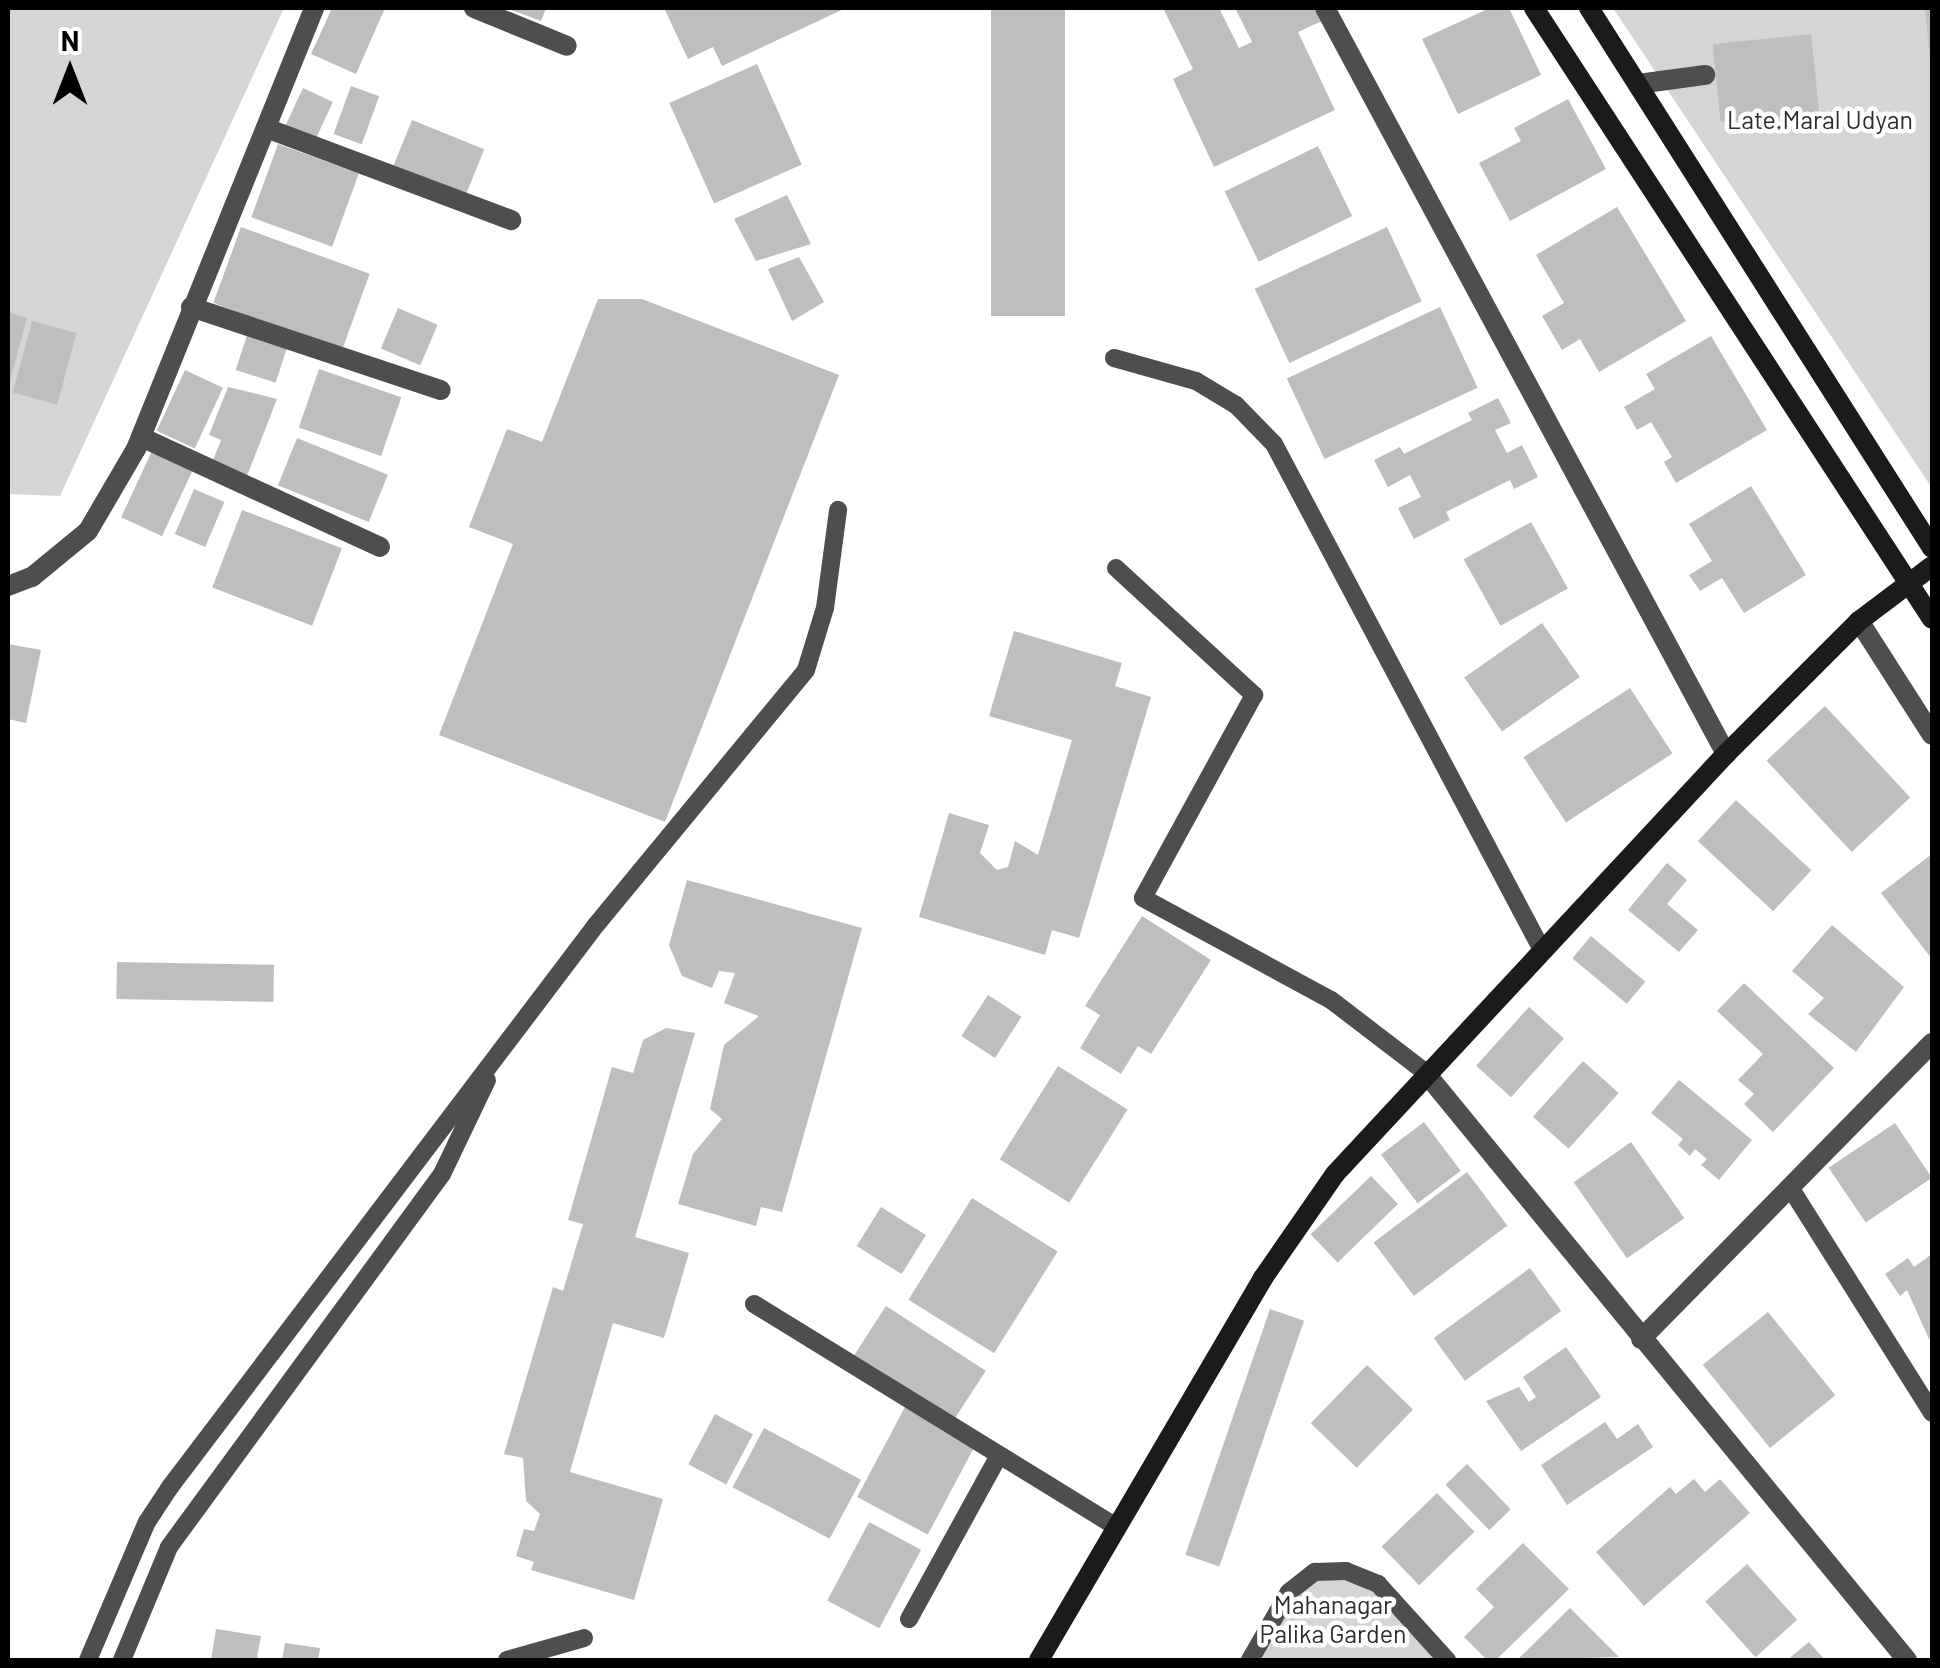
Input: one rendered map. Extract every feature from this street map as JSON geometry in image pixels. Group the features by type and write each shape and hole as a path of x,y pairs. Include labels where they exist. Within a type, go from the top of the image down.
{"street":[{"path":"8,586 32,576 88,531 141,437 190,307 314,8"},
{"path":"474,8 567,46"},
{"path":"1325,8 1726,754"},
{"path":"1534,8 1932,619"},
{"path":"1589,8 1932,548"},
{"path":"1638,84 1705,75"},
{"path":"266,128 511,220"},
{"path":"190,307 441,390"},
{"path":"141,437 380,547"},
{"path":"1039,1660 1263,1278 1335,1174 1424,1071 1726,754 1859,621 1932,566"},
{"path":"1859,621 1932,735"},
{"path":"1641,1339 1793,1192 1932,1044"},
{"path":"1424,1071 1907,1660"}],"lane":[{"path":"1114,358 1196,381 1236,406 1274,444 1541,948"},
{"path":"88,1660 147,1522 170,1487 504,1044 806,670 825,608 838,510"},
{"path":"1116,568 1254,695 1143,898 1331,1000 1424,1071"},
{"path":"122,1660 169,1547 442,1174 504,1044"},
{"path":"1793,1192 1932,1414"},
{"path":"754,1304 1117,1527"},
{"path":"909,1619 999,1456"},
{"path":"1250,1660 1289,1592 1316,1572 1346,1571 1378,1584 1447,1660"},
{"path":"507,1660 584,1638"}],"green space":[{"path":"8,8 284,8 60,496 8,494"},
{"name":"Late.Maral Udyan","path":"1613,8 1932,8 1932,488"},
{"name":"Mahanagar Palika Garden","path":"1336,1572 1379,1592 1443,1660 1253,1660 1289,1592"}],"building":[{"path":"332,8 385,8 356,74 311,54"},
{"path":"506,8 546,8 541,21"},
{"path":"846,8 722,66 713,47 688,59 665,10"},
{"path":"991,8 1065,8 1065,316 991,316"},
{"path":"1163,8 1219,8 1239,48 1252,42 1235,8 1316,8 1322,21 1298,32 1335,110 1214,167 1173,79 1193,69"},
{"path":"1490,8 1509,8 1541,75 1458,114 1422,39"},
{"path":"1925,8 1932,8 1930,58"},
{"path":"1811,34 1819,112 1721,122 1713,44"},
{"path":"757,64 802,164 714,204 669,103"},
{"path":"351,86 379,96 362,144 334,134"},
{"path":"303,88 333,102 315,140 285,126"},
{"path":"1568,99 1606,169 1510,221 1479,163 1521,141 1514,128"},
{"path":"412,120 484,149 466,196 393,166"},
{"path":"278,144 359,173 332,247 251,217"},
{"path":"1318,146 1352,216 1259,262 1225,192"},
{"path":"787,195 811,244 756,261 734,219"},
{"path":"1617,207 1686,321 1599,372 1580,339 1562,350 1542,316 1564,303 1536,255"},
{"path":"241,227 370,274 342,350 213,303"},
{"path":"1387,227 1422,301 1289,363 1255,289"},
{"path":"799,257 824,302 792,321 768,269"},
{"path":"598,299 642,299 839,375 665,822 439,735 513,544 469,527 507,429 542,442"},
{"path":"1440,307 1478,388 1324,459 1287,378"},
{"path":"398,308 438,325 420,365 381,349"},
{"path":"8,312 27,318 9,385 8,385"},
{"path":"32,321 76,333 57,404 13,392"},
{"path":"249,329 289,342 276,383 236,370"},
{"path":"1711,336 1767,430 1676,483 1664,462 1672,457 1651,422 1637,430 1624,407 1655,389 1646,374"},
{"path":"319,369 401,397 381,456 299,428"},
{"path":"185,370 223,388 195,448 157,431"},
{"path":"228,387 277,399 247,476 212,463 221,440 209,435"},
{"path":"1498,398 1511,423 1495,430 1507,453 1522,445 1538,477 1514,489 1510,480 1446,512 1450,520 1414,539 1398,508 1421,497 1410,475 1388,487 1374,460 1400,447 1404,454 1472,420 1468,413"},
{"path":"297,438 388,475 369,522 278,485"},
{"path":"152,451 193,470 162,536 121,517"},
{"path":"1751,486 1806,575 1744,613 1722,578 1700,591 1689,575 1712,561 1689,524"},
{"path":"194,489 224,502 205,547 175,534"},
{"path":"242,510 342,548 312,626 212,587"},
{"path":"1531,522 1568,588 1500,626 1464,559"},
{"path":"1542,623 1580,677 1502,732 1464,677"},
{"path":"1014,631 1122,663 1115,686 1151,697 1079,938 1052,930 1045,955 919,917 949,813 989,825 980,853 997,870 1008,867 1015,841 1038,855 1072,740 989,716"},
{"path":"8,644 41,650 26,723 8,719"},
{"path":"1630,688 1672,753 1566,823 1523,757"},
{"path":"1825,706 1910,797 1852,852 1766,761"},
{"path":"1736,800 1811,870 1773,911 1698,841"},
{"path":"1932,854 1932,959 1881,893"},
{"path":"1667,863 1687,880 1667,904 1698,930 1679,952 1628,910"},
{"path":"687,880 862,928 782,1212 761,1207 756,1226 678,1204 693,1154 722,1119 710,1109 724,1045 759,1016 724,1003 735,973 719,971 712,988 682,976 669,945"},
{"path":"1142,916 1211,960 1151,1054 1138,1046 1121,1074 1080,1048 1100,1015 1085,1006"},
{"path":"1832,925 1904,987 1856,1052 1808,1014 1824,998 1792,971"},
{"path":"1591,936 1645,982 1627,1004 1572,958"},
{"path":"117,962 274,965 273,1002 116,999"},
{"path":"1744,983 1834,1068 1773,1132 1744,1104 1754,1094 1738,1080 1763,1054 1717,1011"},
{"path":"988,995 1022,1017 995,1058 961,1036"},
{"path":"1529,1007 1564,1038 1511,1097 1476,1066"},
{"path":"666,1028 695,1033 635,1237 689,1253 664,1338 613,1323 570,1472 663,1499 634,1600 531,1570 534,1562 516,1556 524,1529 534,1531 540,1514 526,1501 523,1458 504,1454 553,1287 563,1291 583,1224 568,1220 612,1067 633,1073 643,1040"},
{"path":"1583,1061 1619,1093 1568,1149 1533,1117"},
{"path":"1058,1066 1128,1109 1069,1203 1000,1159"},
{"path":"1679,1080 1752,1140 1719,1180 1701,1165 1707,1159 1695,1149 1690,1156 1678,1145 1683,1139 1651,1113"},
{"path":"1424,1122 1461,1171 1418,1203 1381,1154"},
{"path":"1895,1123 1932,1178 1866,1222 1829,1168"},
{"path":"1631,1142 1684,1218 1627,1258 1574,1182"},
{"path":"1467,1172 1507,1226 1414,1296 1374,1242"},
{"path":"1371,1176 1398,1204 1338,1262 1311,1234"},
{"path":"972,1198 1058,1252 994,1353 908,1300"},
{"path":"881,1207 926,1235 902,1274 857,1246"},
{"path":"1932,1254 1929,1339 1907,1290 1900,1296 1885,1274 1908,1258 1914,1267"},
{"path":"1530,1268 1561,1311 1465,1381 1434,1338"},
{"path":"886,1306 986,1371 954,1420 854,1355"},
{"path":"1270,1309 1304,1321 1219,1567 1185,1555"},
{"path":"1768,1312 1835,1395 1770,1448 1703,1365"},
{"path":"1566,1347 1601,1397 1521,1451 1486,1401 1519,1387 1529,1402 1536,1397 1523,1377"},
{"path":"1367,1365 1413,1409 1357,1468 1311,1423"},
{"path":"905,1407 976,1445 928,1535 857,1497"},
{"path":"715,1414 753,1434 726,1485 688,1464"},
{"path":"1605,1422 1617,1439 1638,1424 1653,1447 1567,1505 1541,1465"},
{"path":"764,1428 861,1480 830,1539 733,1487"},
{"path":"1467,1464 1511,1509 1489,1530 1445,1485"},
{"path":"1694,1479 1705,1492 1720,1479 1750,1513 1644,1606 1596,1552 1670,1487 1676,1494"},
{"path":"1437,1493 1475,1532 1419,1585 1382,1546"},
{"path":"869,1522 921,1550 879,1628 827,1601"},
{"path":"1523,1543 1569,1589 1496,1660 1487,1660 1464,1637 1494,1607 1476,1589"},
{"path":"1747,1564 1797,1620 1756,1657 1705,1601"},
{"path":"1570,1608 1619,1657 1517,1660"},
{"path":"216,1629 261,1636 257,1657 264,1660 211,1660"},
{"path":"1809,1642 1825,1660 1787,1660"},
{"path":"285,1643 320,1648 318,1660 282,1660"}]}
